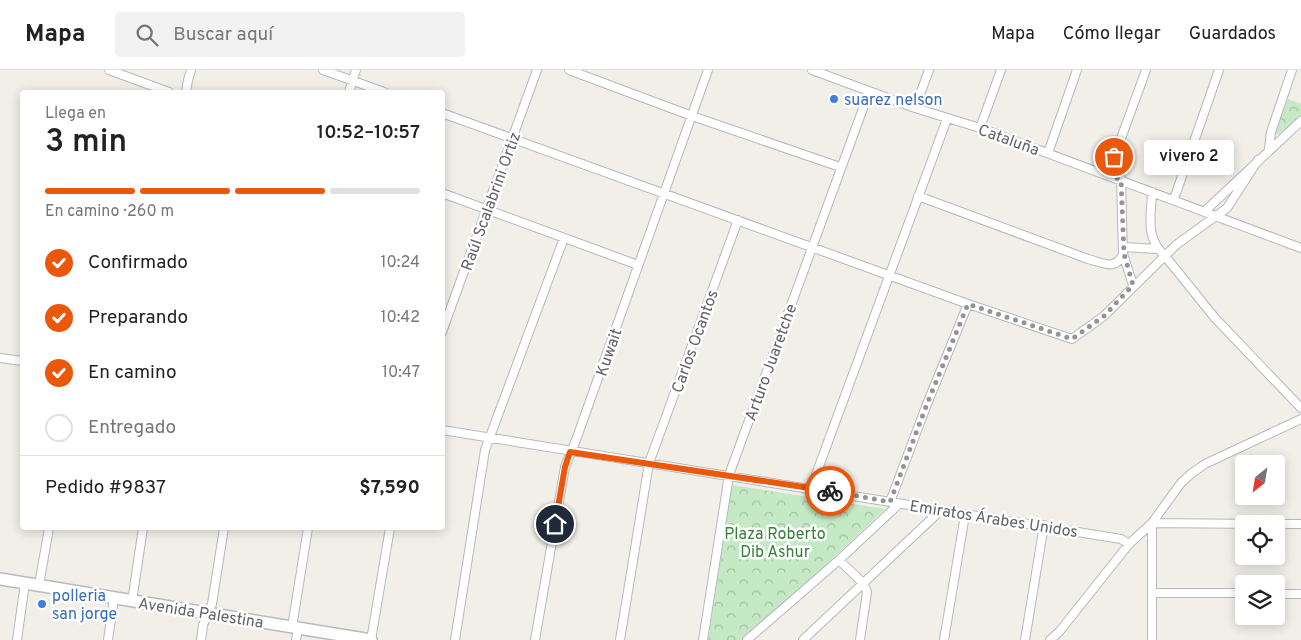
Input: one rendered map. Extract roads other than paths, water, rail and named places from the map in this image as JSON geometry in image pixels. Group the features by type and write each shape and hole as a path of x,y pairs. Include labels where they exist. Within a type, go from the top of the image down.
{"street":[{"path":"109,70 164,90"},
{"path":"186,90 191,70"},
{"path":"323,70 378,90"},
{"path":"350,90 356,70"},
{"name":"Raúl Scalabrini Ortiz","path":"445,324 537,70"},
{"path":"569,70 692,116 840,167"},
{"name":"Kuwait","path":"535,640 565,467 708,70"},
{"name":"Cataluña","path":"812,70 869,92 947,119 980,128 1108,174 1301,248"},
{"path":"915,108 928,70"},
{"path":"980,128 1001,70"},
{"path":"1048,153 1077,70"},
{"path":"1108,174 1146,70"},
{"path":"1174,199 1219,70"},
{"path":"1269,150 1271,132 1292,70"},
{"name":"Arturo Juaretche","path":"703,640 729,475 869,92"},
{"path":"445,114 968,304 1072,339 1104,316 1133,285 1176,245 1227,208 1258,160"},
{"path":"811,488 947,119"},
{"path":"1205,211 1301,121"},
{"path":"1121,180 1123,250 1133,285"},
{"path":"1152,192 1151,232 1157,249 1165,256 1215,318 1301,408"},
{"path":"445,194 638,266"},
{"path":"918,196 1088,259 1116,264 1120,262 1123,250"},
{"name":"Carlos Ocantos","path":"620,640 649,462 738,220"},
{"path":"455,640 485,450 564,238"},
{"path":"1123,250 1157,249"},
{"path":"890,502 968,304"},
{"path":"0,358 20,361"},
{"path":"1050,640 1059,632 1129,544 1152,522 1170,497 1192,473 1205,464 1301,419"},
{"name":"Emiratos Árabes Unidos","path":"445,430 570,452 649,462 811,488 965,515 1044,525 1121,538 1129,544"},
{"path":"747,640 899,504"},
{"path":"803,640 942,510"},
{"path":"944,640 965,515"},
{"path":"1152,522 1235,524"},
{"path":"1152,522 1152,640"},
{"path":"1285,524 1301,524"},
{"path":"1025,640 1044,525"},
{"path":"39,585 49,530"},
{"path":"132,600 143,530"},
{"path":"201,640 203,625 212,604 224,530"},
{"path":"296,640 295,627 308,530"},
{"path":"372,640 390,530"},
{"path":"838,560 864,584 867,596 860,640"},
{"name":"Avenida Palestina","path":"0,579 372,640"},
{"path":"17,640 25,583"},
{"path":"1152,593 1235,593"},
{"path":"1285,594 1301,594"},
{"path":"108,640 114,598"}],"place":[{"name":"suarez nelson","path":"834,99"},
{"name":"vivero 2","path":"1114,157"},
{"name":"polleria san jorge","path":"42,604"}],"park label":[{"name":"Plaza Roberto Dib Ashur","path":"775,542"}]}
